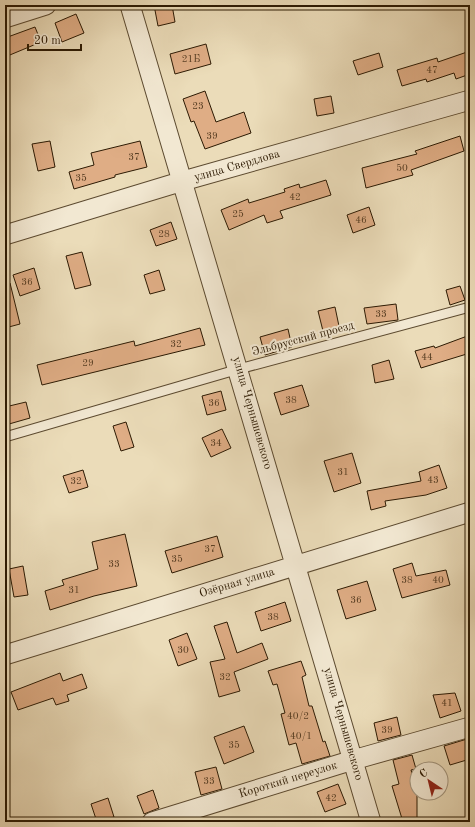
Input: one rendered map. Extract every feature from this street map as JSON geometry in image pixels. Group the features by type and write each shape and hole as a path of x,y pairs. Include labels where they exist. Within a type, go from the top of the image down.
{"street":[{"path":"5,18 46,5"},
{"name":"улица Чернышевского","path":"130,5 371,822"},
{"name":"улица Свердлова","path":"5,235 183,181 470,100"},
{"name":"Озёрная улица","path":"5,654 470,512"},
{"name":"Короткий переулок","path":"152,822 353,760 470,727"}],"lane":[{"name":"Эльбрусский проезд","path":"5,437 238,369 470,307"}],"building":[{"path":"154,5 172,5 175,22 158,26"},
{"path":"76,14 84,33 62,42 55,23"},
{"path":"35,27 41,42 5,57 5,38"},
{"path":"206,44 211,64 175,74 170,54"},
{"path":"470,51 470,74 456,79 454,73 427,82 426,79 402,86 397,70 437,58 438,62"},
{"path":"379,53 383,67 358,75 353,61"},
{"path":"205,91 216,122 244,112 251,133 205,149 194,121 191,122 183,99"},
{"path":"331,96 334,113 317,116 314,99"},
{"path":"460,136 464,151 411,170 413,175 366,188 362,168 417,154 415,151"},
{"path":"50,141 55,167 38,171 32,144"},
{"path":"140,141 147,167 115,175 115,177 74,189 69,172 94,165 91,153"},
{"path":"326,180 331,195 280,211 283,218 267,223 264,215 229,230 221,210 248,199 249,203 285,192 284,189 299,184 300,188"},
{"path":"369,207 375,225 353,233 347,215"},
{"path":"171,222 177,239 156,246 150,230"},
{"path":"82,252 91,285 75,289 66,256"},
{"path":"34,268 40,289 20,296 13,275"},
{"path":"159,270 165,290 150,294 144,275"},
{"path":"10,283 20,324 5,328 5,284"},
{"path":"460,286 465,300 450,305 446,290"},
{"path":"396,304 398,320 367,324 364,308"},
{"path":"335,307 340,331 324,335 318,311"},
{"path":"200,328 205,345 42,385 37,365 134,341 135,346"},
{"path":"288,329 292,347 265,355 260,337"},
{"path":"470,335 470,353 421,368 415,351 434,346 435,348"},
{"path":"389,360 394,379 375,383 372,365"},
{"path":"302,385 309,406 281,415 274,393"},
{"path":"221,391 226,410 207,415 202,396"},
{"path":"26,402 30,418 9,424 5,407"},
{"path":"126,422 134,447 121,451 113,426"},
{"path":"222,429 231,448 211,457 202,438"},
{"path":"352,453 361,483 334,492 324,461"},
{"path":"439,465 447,488 426,495 385,501 386,506 371,510 367,491 421,481 419,472"},
{"path":"83,470 88,487 69,493 63,476"},
{"path":"125,534 137,586 94,596 50,610 45,591 64,585 62,580 98,569 92,542"},
{"path":"217,536 223,557 172,573 165,551"},
{"path":"412,563 416,576 446,570 450,585 402,598 393,569"},
{"path":"23,566 28,595 14,597 9,569"},
{"path":"367,581 376,610 346,619 337,590"},
{"path":"285,602 291,621 261,631 255,612"},
{"path":"227,622 237,653 262,643 268,659 234,672 240,691 219,697 210,662 225,659 214,626"},
{"path":"187,633 197,659 178,666 169,640"},
{"path":"301,661 306,675 302,677 309,706 312,706 323,742 325,741 330,756 302,764 296,743 289,745 281,714 285,713 277,684 273,685 268,671"},
{"path":"60,673 63,681 82,674 87,688 67,695 69,701 56,705 53,698 18,710 11,692"},
{"path":"455,693 461,711 440,718 433,695"},
{"path":"397,717 401,735 378,741 374,723"},
{"path":"244,726 254,752 224,764 214,737"},
{"path":"467,739 470,749 470,759 450,765 444,746"},
{"path":"412,755 414,761 409,761 409,801 417,801 417,822 403,822 392,786 399,784 393,760"},
{"path":"216,767 222,789 201,795 195,772"},
{"path":"338,784 346,804 325,812 317,792"},
{"path":"153,790 159,808 144,814 137,796"},
{"path":"108,798 114,817 97,822 91,804"}]}
